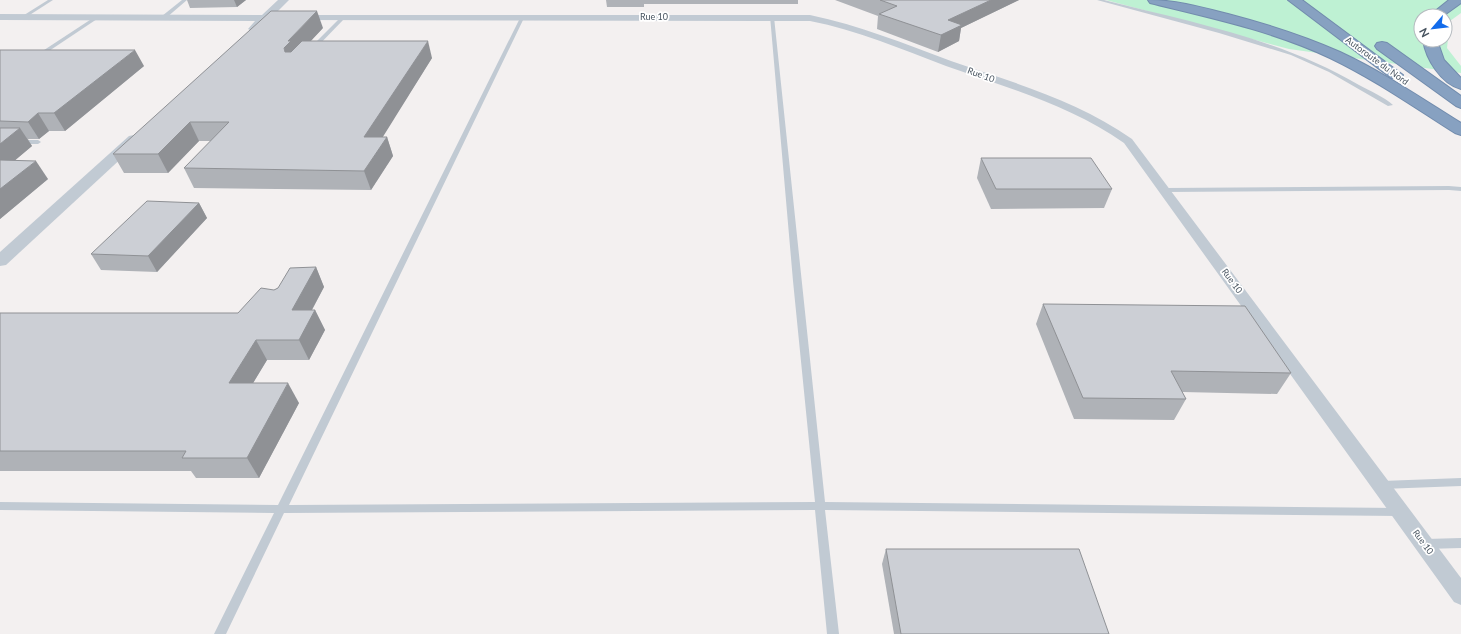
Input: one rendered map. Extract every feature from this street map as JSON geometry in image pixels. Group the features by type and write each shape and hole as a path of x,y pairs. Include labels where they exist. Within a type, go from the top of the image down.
{"highway":[{"path":"1154,0 1269,30 1318,48 1377,77 1461,130"},
{"name":"Autoroute du Nord","path":"1294,0 1461,123"},
{"name":"Autoroute du Nord","path":"1314,0 1346,21"},
{"path":"1446,8 1457,0"},
{"name":"Autoroute du Nord","path":"1371,38 1461,103"},
{"path":"1431,48 1432,54 1440,66 1461,86"}],"street":[{"path":"243,39 284,0"},
{"path":"0,17 266,18"},
{"name":"Rue 10","path":"266,18 810,18 831,22 1046,98 1090,117 1112,128 1128,141 1166,190 1461,594"},
{"path":"0,262 145,129"}],"lane":[{"path":"23,17 51,0"},
{"path":"164,17 185,0"},
{"path":"1098,0 1197,26 1293,54 1321,66 1390,105"},
{"path":"34,56 39,55 98,17"},
{"path":"772,17 833,634"},
{"path":"220,634 522,18"},
{"path":"305,56 342,19"},
{"path":"0,142 38,142"},
{"path":"1166,190 1442,188 1461,190"},
{"path":"1382,485 1461,482"},
{"path":"0,506 282,509 820,506 1402,512"},
{"path":"1424,544 1461,543"}],"green space":[{"path":"1106,0 1461,0 1461,13 1453,19 1453,8 1413,8 1413,48 1447,48 1461,66 1461,73 1289,49"}],"building":[{"path":"880,0 991,0 948,20 962,25 941,35 879,14 897,6"},
{"path":"271,11 317,11 288,41 291,41 284,48 285,52 291,52 302,41 428,41 364,137 387,137 364,171 184,168 229,122 190,122 158,154 113,154"},
{"path":"0,50 135,50 54,113 38,113 28,122 0,121"},
{"path":"0,128 20,128 0,144"},
{"path":"981,158 1091,158 1112,189 996,189"},
{"path":"0,160 36,161 0,189"},
{"path":"147,201 199,203 148,256 91,254"},
{"path":"316,267 292,310 315,310 299,340 256,340 229,383 288,383 247,458 182,458 186,451 0,451 0,313 238,313 261,288 274,290 278,288 290,268"},
{"path":"1043,304 1245,306 1291,373 1171,371 1186,399 1083,398"},
{"path":"886,549 1079,549 1109,634 901,634"}]}
